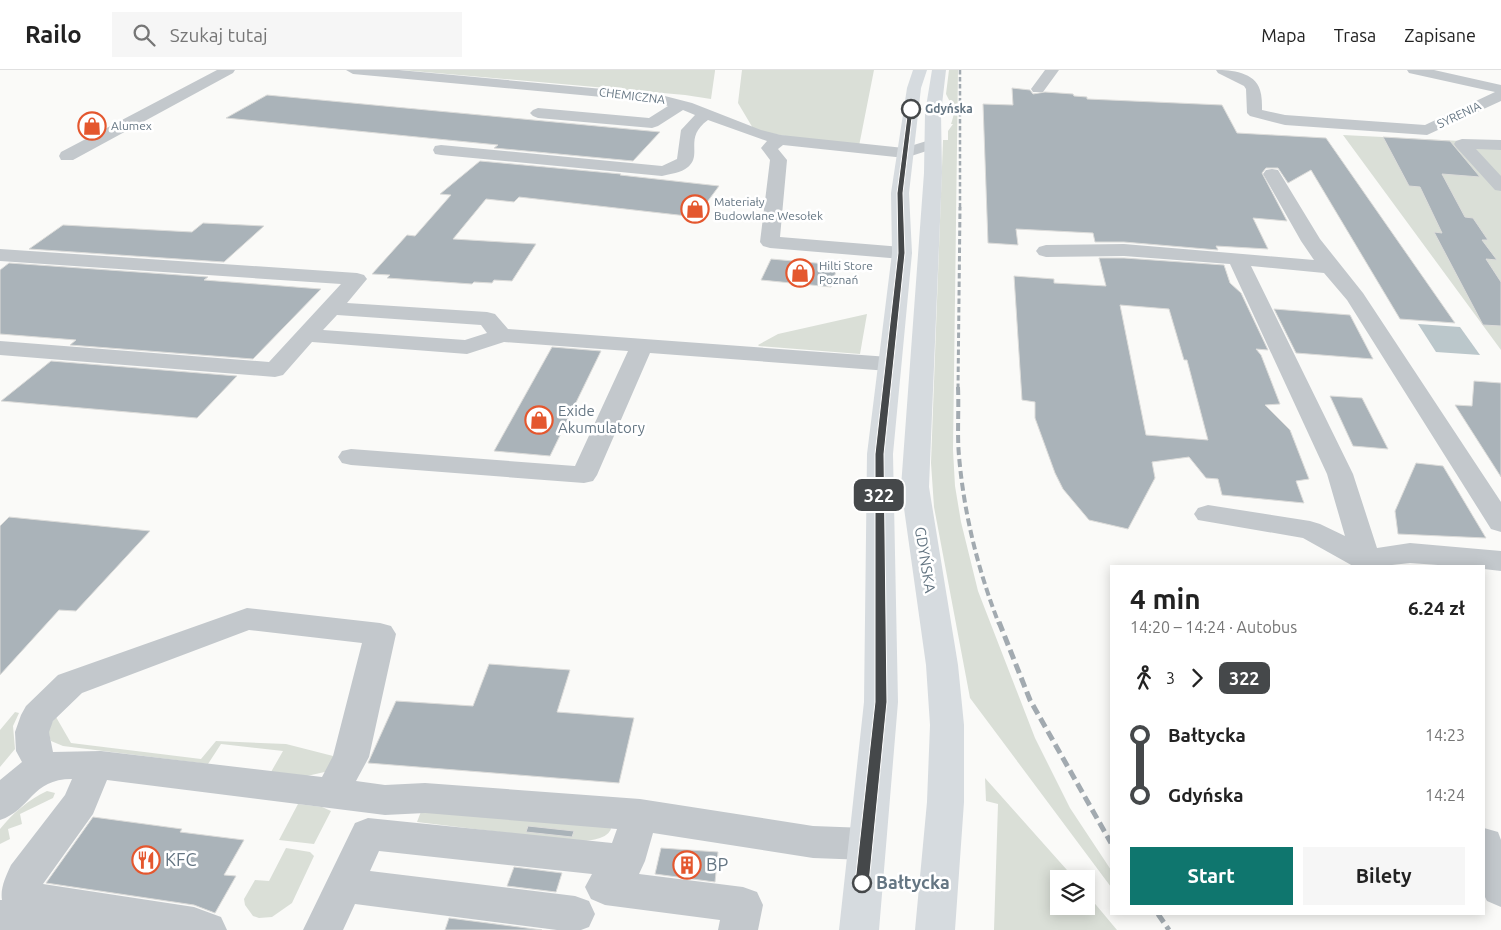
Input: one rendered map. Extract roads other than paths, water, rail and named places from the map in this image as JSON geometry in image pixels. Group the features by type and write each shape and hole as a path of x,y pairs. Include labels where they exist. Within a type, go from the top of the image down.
{"main road":[{"path":"859,930 862,883 881,702 880,454 902,253 900,193 914,88 920,70"},
{"name":"GDYŃSKA","path":"935,930 945,791 947,727 945,686 918,523 915,488 933,173 934,112 940,70"},
{"path":"850,930 862,883"}],"street":[{"path":"67,156 228,70"},
{"name":"CHEMICZNA","path":"353,70 399,81 504,83 634,95 681,104 754,133 780,140 905,153 933,144"},
{"path":"1038,89 1052,70"},
{"name":"SYRENIA","path":"1223,70 1249,83 1253,89 1255,113 1271,118 1427,130 1501,95"},
{"name":"SYRENIA","path":"1414,70 1501,89"},
{"path":"466,96 495,90 504,83"},
{"path":"538,113 652,123 681,104"},
{"path":"440,150 662,172 682,165 685,160 689,130 696,121 707,114"},
{"path":"780,140 769,148 779,160 770,242 902,253"},
{"path":"1501,145 1462,144 1501,186"},
{"name":"CHEMICZNA","path":"905,153 933,173"},
{"path":"1272,174 1311,241 1356,297 1501,523"},
{"path":"1046,252 1124,250 1330,267"},
{"path":"0,255 357,279 275,370 0,348"},
{"path":"1238,259 1340,474 1367,562"},
{"path":"331,308 488,320 502,334"},
{"path":"306,335 467,347 502,334 889,364"},
{"path":"352,457 584,475 642,346"},
{"path":"1208,514 1310,530 1367,562 1410,553 1501,561"},
{"path":"44,767 34,750 32,732 38,716 70,684 247,619 380,634 350,757 332,793"},
{"path":"0,805 26,779 44,767 64,764 95,773 332,793 385,800 425,798 640,816 813,842 866,844"},
{"path":"0,893 70,798 95,773"},
{"path":"95,773 80,803 25,877 19,890 20,896 26,899 194,926 207,930"},
{"path":"323,930 385,800"},
{"path":"344,885 573,922 615,874 640,816"},
{"path":"368,834 615,874 743,905 738,930"},
{"path":"1485,847 1501,889"},
{"path":"0,918 79,930"}],"railway":[{"path":"960,70 960,207"},
{"path":"958,389 960,207"},
{"path":"958,389 958,448 964,499 978,562 999,624"},
{"path":"999,622 1030,700 1110,841"},
{"path":"1159,915 1169,930"}],"place":[{"name":"Gdyńska","path":"911,109"},
{"name":"Alumex","path":"92,126"},
{"name":"Materiały Budowlane Wesołek","path":"695,209"},
{"name":"Hilti Store Poznań","path":"800,273"},
{"name":"Exide Akumulatory","path":"539,420"},
{"name":"KFC","path":"146,860"},
{"name":"BP","path":"687,865"},
{"name":"Bałtycka","path":"862,883"}]}
